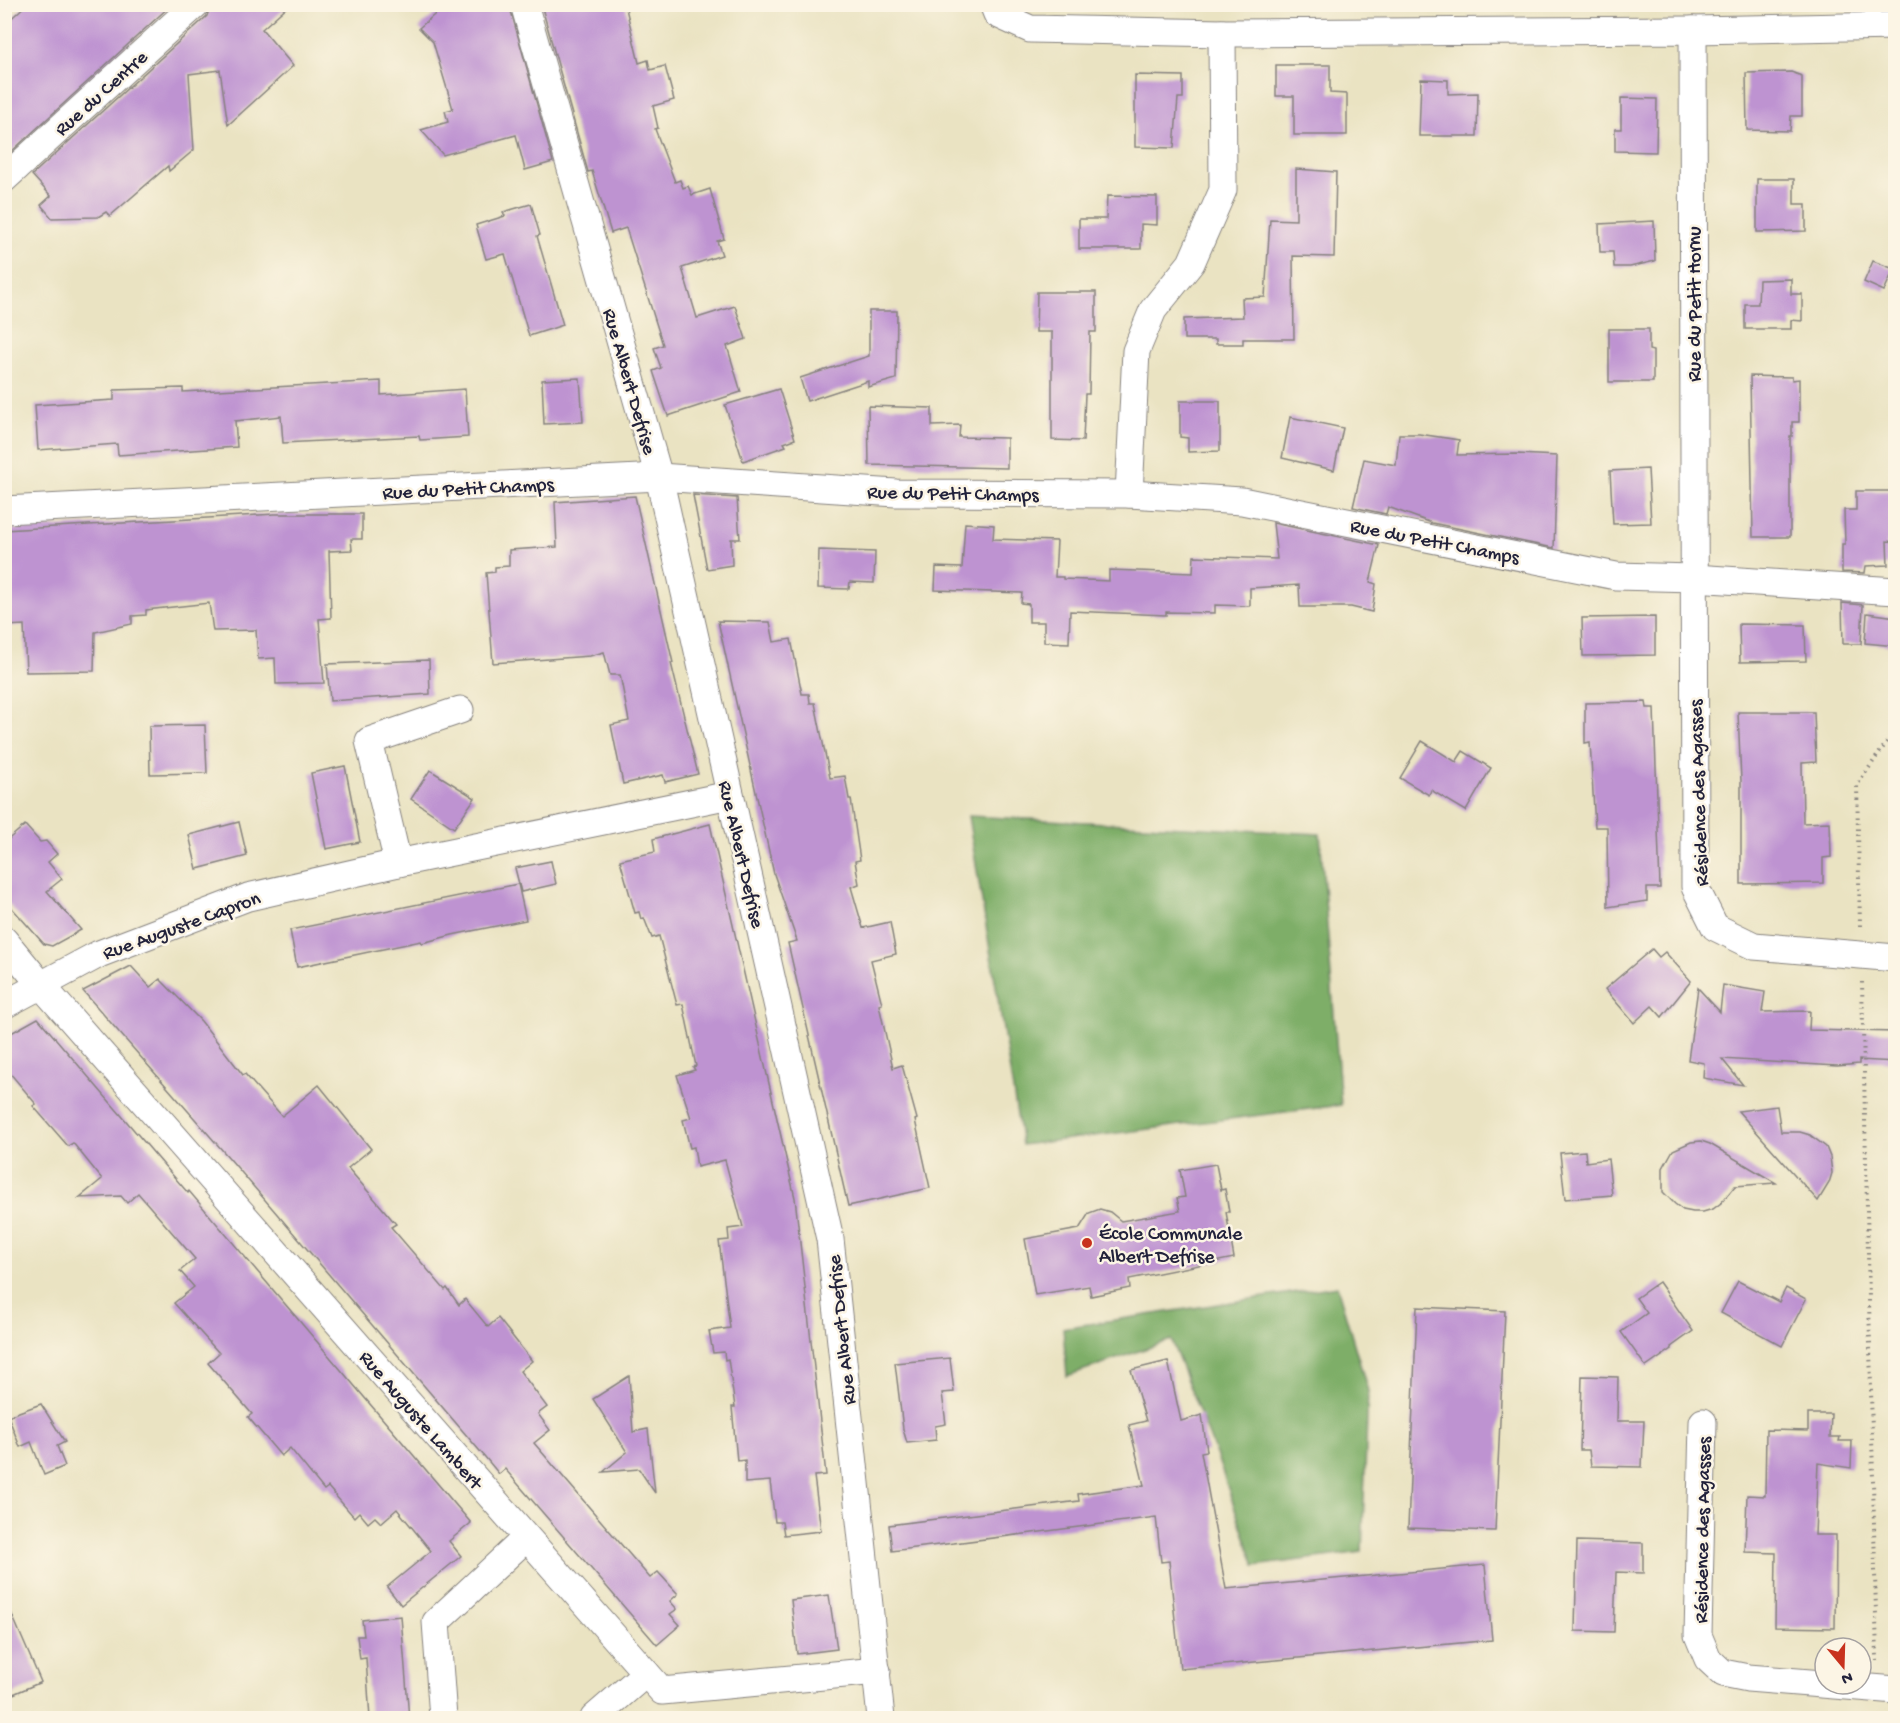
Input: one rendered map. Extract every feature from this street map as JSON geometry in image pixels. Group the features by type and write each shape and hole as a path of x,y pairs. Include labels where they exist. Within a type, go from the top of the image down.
{"street":[{"name":"Rue du Centre","path":"4,179 196,4"},
{"name":"Rue Albert Defrise","path":"524,4 659,477 830,1239 881,1719"},
{"path":"993,4 997,14 1030,29 1222,33 1693,30 1896,26"},
{"name":"Rue du Petit Hornu","path":"1693,30 1694,578"},
{"path":"1129,494 1136,351 1153,310 1191,263 1223,190 1222,33"},
{"name":"Rue du Petit Champs","path":"4,510 659,477 896,493 1129,494 1242,501 1616,576 1694,578 1896,591"},
{"name":"Résidence des Agasses","path":"1694,578 1695,887 1715,927 1754,946 1861,957 1896,958"},
{"path":"398,863 369,741 460,710"},
{"name":"Rue Auguste Capron","path":"4,1005 99,954 248,897 398,863 730,795"},
{"path":"4,940 41,985"},
{"name":"Rue Auguste Lambert","path":"41,985 662,1691 877,1671"},
{"name":"Résidence des Agasses","path":"1703,1422 1698,1635 1707,1659 1723,1673 1748,1678 1887,1689"},
{"path":"444,1719 436,1622 526,1538"},
{"path":"594,1719 646,1672"}],"path":[{"path":"1887,1689 1857,785 1896,729"}],"green space":[{"path":"968,816 1320,834 1341,1105 1022,1145"},
{"path":"1337,1286 1368,1391 1362,1552 1255,1566 1216,1454 1171,1340 1067,1376 1063,1328"}],"building":[{"path":"27,4 172,4 11,152 4,145 4,25"},
{"path":"211,4 290,4 262,29 293,66 228,125 220,70 189,74 194,150 169,171 168,166 110,216 106,212 98,217 52,218 41,205 51,196 32,175 207,16"},
{"path":"447,4 509,4 553,162 525,170 516,135 443,155 421,130 448,122 445,111 453,109 433,42 419,28"},
{"path":"541,4 625,4 639,63 648,60 650,70 665,66 674,100 653,106 658,128 655,129 675,182 680,180 683,188 688,186 692,195 710,189 724,239 717,241 722,255 682,268 697,318 735,306 746,339 727,346 741,392 668,416 653,371 661,368 654,348 663,345 626,228 611,233 592,171 588,172"},
{"path":"1276,65 1330,65 1330,93 1347,94 1347,135 1294,135 1294,96 1276,96"},
{"path":"1791,72 1802,76 1802,116 1791,116 1790,131 1747,130 1746,73"},
{"path":"1135,75 1183,76 1183,98 1178,98 1174,148 1135,147"},
{"path":"1421,79 1448,80 1448,94 1478,93 1477,136 1419,136"},
{"path":"1621,98 1657,99 1656,152 1615,151 1615,129 1621,129"},
{"path":"1296,169 1336,172 1334,257 1293,256 1294,339 1243,339 1243,344 1216,344 1216,339 1184,339 1184,319 1243,317 1242,298 1265,297 1270,219 1296,220"},
{"path":"1757,179 1794,179 1794,204 1806,204 1806,231 1757,232"},
{"path":"1107,196 1157,197 1157,225 1141,224 1141,249 1079,249 1079,219 1106,219"},
{"path":"531,204 540,235 537,236 563,325 529,336 505,254 486,259 476,225 505,216 503,212"},
{"path":"1654,221 1655,261 1630,267 1614,267 1613,252 1600,252 1599,224"},
{"path":"1873,261 1894,269 1884,291 1864,282"},
{"path":"1791,279 1791,294 1802,294 1802,321 1791,320 1791,329 1745,329 1745,304 1758,304 1759,280"},
{"path":"1037,292 1096,292 1096,332 1090,332 1089,394 1085,394 1083,441 1052,440 1052,332 1036,332"},
{"path":"869,311 897,311 896,379 868,387 868,381 807,401 800,378 869,356"},
{"path":"1609,329 1649,329 1649,350 1653,351 1653,382 1609,382"},
{"path":"1750,376 1799,379 1799,422 1792,422 1792,436 1790,436 1790,537 1753,537"},
{"path":"580,378 583,422 544,424 542,380"},
{"path":"381,381 381,395 465,389 468,437 420,440 419,436 283,443 281,416 235,421 237,447 118,455 117,444 38,450 35,405 114,400 114,390 183,388 183,392"},
{"path":"779,389 795,439 784,443 786,446 743,461 725,405"},
{"path":"1180,401 1220,401 1220,451 1188,452 1188,438 1180,437"},
{"path":"868,406 932,408 932,426 960,425 959,437 1007,438 1007,468 869,465"},
{"path":"1290,417 1343,428 1334,470 1282,458"},
{"path":"1399,434 1419,434 1459,440 1457,455 1557,456 1554,548 1432,523 1388,507 1386,514 1353,507 1364,459 1396,465"},
{"path":"1648,469 1651,523 1613,524 1610,471"},
{"path":"1856,491 1896,491 1896,542 1887,541 1888,565 1866,566 1865,573 1842,572 1842,544 1845,544 1844,510 1856,510"},
{"path":"693,495 737,498 740,539 731,539 732,565 707,569"},
{"path":"635,496 698,774 665,782 663,775 623,784 611,725 629,721 620,675 610,675 604,652 590,656 493,663 486,573 495,572 495,567 509,566 509,550 557,547 555,502"},
{"path":"275,514 362,514 362,539 351,539 352,550 329,551 331,618 319,619 324,683 276,684 275,658 258,659 256,630 213,631 209,603 146,610 146,615 132,616 132,624 95,632 94,671 26,672 24,625 6,626 4,530"},
{"path":"965,523 994,525 993,539 1057,541 1055,577 1063,577 1063,579 1109,581 1109,570 1193,573 1194,556 1277,559 1273,523 1379,545 1370,582 1376,584 1372,612 1351,607 1300,607 1299,585 1250,588 1250,606 1215,605 1215,613 1166,612 1166,615 1070,611 1069,643 1044,642 1044,622 1029,622 1029,604 1021,603 1022,593 935,590 936,567 962,568"},
{"path":"819,550 875,552 874,583 850,582 849,589 818,588"},
{"path":"1842,603 1863,605 1861,644 1843,644"},
{"path":"1867,613 1896,617 1896,646 1865,643"},
{"path":"1655,617 1655,655 1583,656 1582,618"},
{"path":"718,621 770,622 774,642 791,639 802,694 809,694 810,703 815,703 830,778 845,776 849,799 851,799 860,860 855,861 859,884 851,887 863,928 890,922 896,954 871,960 882,1004 879,1005 893,1068 902,1065 917,1119 915,1120 930,1188 848,1206 788,943 797,941 774,874"},
{"path":"1739,624 1805,625 1806,661 1740,662"},
{"path":"429,660 430,694 330,701 327,664"},
{"path":"1646,702 1647,708 1654,708 1660,888 1647,888 1647,901 1608,907 1607,827 1595,827 1590,742 1585,743 1585,703"},
{"path":"1738,712 1814,712 1816,762 1802,763 1803,823 1830,822 1831,857 1823,858 1823,883 1741,884"},
{"path":"205,725 207,773 150,774 149,726"},
{"path":"1422,741 1456,762 1463,751 1491,768 1466,811 1431,790 1429,795 1400,778"},
{"path":"345,766 360,842 326,849 311,773"},
{"path":"430,770 475,798 454,828 411,799"},
{"path":"239,822 247,856 197,869 189,835"},
{"path":"710,824 795,1198 826,1475 814,1476 821,1531 784,1535 782,1522 775,1522 770,1481 745,1483 745,1460 737,1461 732,1407 735,1407 728,1359 725,1360 724,1352 713,1353 709,1331 730,1328 719,1241 729,1240 728,1229 743,1227 725,1160 697,1167 694,1147 690,1148 683,1120 691,1118 677,1075 695,1070 693,1067 696,1066 683,1004 677,1005 659,936 652,938 644,918 641,919 639,912 635,913 620,860 655,852 653,839"},
{"path":"25,825 40,842 46,841 57,854 48,862 62,879 47,891 81,930 52,946 44,944 4,899 4,843"},
{"path":"551,861 556,884 521,892 515,868"},
{"path":"518,884 526,920 297,967 290,930"},
{"path":"1652,949 1659,957 1665,952 1691,981 1662,1017 1652,1006 1634,1023 1605,989"},
{"path":"131,966 150,987 160,979 201,1021 243,1075 245,1074 282,1116 319,1085 371,1149 348,1168 396,1224 391,1227 445,1290 447,1288 459,1305 465,1299 488,1327 498,1318 532,1361 520,1371 547,1407 538,1414 550,1430 534,1443 650,1578 658,1572 678,1594 670,1601 677,1609 670,1614 680,1625 657,1645 505,1469 499,1474 83,991"},
{"path":"1723,985 1765,992 1762,1012 1810,1011 1809,1030 1896,1032 1896,1062 1859,1060 1859,1064 1837,1066 1722,1059 1743,1085 1703,1078 1704,1063 1688,1060 1698,988 1720,1012"},
{"path":"38,1018 188,1193 189,1191 471,1523 449,1541 461,1556 401,1605 387,1587 431,1551 397,1509 381,1523 375,1517 368,1523 359,1512 354,1517 328,1487 324,1490 290,1448 281,1456 248,1417 252,1414 208,1363 219,1353 174,1303 194,1287 180,1271 195,1259 138,1193 127,1203 121,1196 79,1198 102,1179 73,1143 68,1146 33,1106 36,1104 4,1066 4,1037"},
{"path":"1777,1106 1781,1132 1800,1132 1810,1135 1826,1147 1832,1173 1818,1201 1738,1111"},
{"path":"1701,1141 1776,1183 1735,1186 1713,1209 1703,1212 1683,1210 1663,1192 1663,1168 1673,1150 1691,1142"},
{"path":"1585,1151 1586,1162 1608,1159 1612,1195 1565,1199 1560,1153"},
{"path":"1216,1164 1221,1190 1225,1189 1229,1212 1226,1212 1234,1258 1129,1279 1130,1288 1091,1296 1089,1286 1035,1295 1025,1239 1079,1229 1089,1213 1100,1209 1110,1212 1121,1221 1180,1211 1177,1198 1185,1197 1180,1170"},
{"path":"1738,1281 1779,1302 1786,1288 1806,1299 1782,1346 1721,1313"},
{"path":"1659,1282 1693,1331 1646,1367 1621,1332 1647,1313 1636,1298"},
{"path":"1417,1307 1505,1311 1495,1531 1408,1528"},
{"path":"950,1358 954,1392 942,1393 946,1424 935,1426 936,1440 907,1443 903,1429 895,1363"},
{"path":"1168,1361 1181,1421 1202,1415 1207,1451 1201,1452 1226,1589 1485,1565 1492,1640 1180,1669 1169,1561 1161,1562 1156,1517 892,1551 889,1525 1079,1501 1078,1494 1144,1485 1129,1425 1146,1421 1131,1370"},
{"path":"629,1376 633,1432 648,1429 655,1493 639,1469 603,1472 627,1452 593,1399"},
{"path":"1582,1376 1618,1377 1617,1421 1644,1421 1642,1467 1591,1466 1589,1450 1580,1450"},
{"path":"41,1404 65,1442 57,1446 65,1466 44,1475 31,1442 20,1447 8,1416"},
{"path":"1808,1414 1831,1414 1830,1437 1840,1437 1839,1441 1852,1441 1851,1468 1818,1463 1815,1535 1836,1535 1835,1628 1775,1627 1776,1553 1745,1552 1747,1495 1765,1496 1766,1430 1808,1431"},
{"path":"1577,1541 1643,1543 1643,1573 1616,1572 1614,1632 1575,1631"},
{"path":"829,1595 837,1649 797,1654 791,1600"},
{"path":"4,1596 41,1682 4,1698"},
{"path":"401,1616 409,1719 370,1719 366,1658 360,1659 357,1636 364,1636 362,1620"}],"place":[{"name":"École Communale Albert Defrise","path":"1087,1243"}]}
